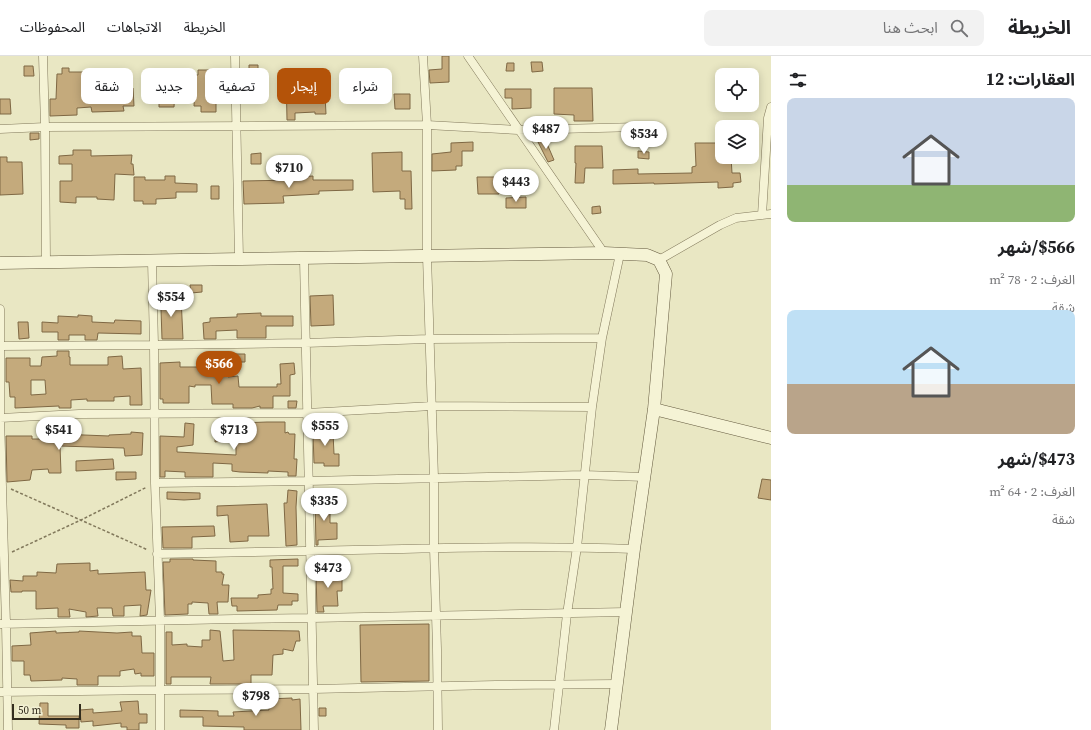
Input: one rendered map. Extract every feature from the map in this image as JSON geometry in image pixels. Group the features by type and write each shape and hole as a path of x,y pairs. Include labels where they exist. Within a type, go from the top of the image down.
{"street":[{"path":"43,56 46,262"},
{"path":"235,56 239,260"},
{"path":"423,56 427,125 427,256 434,478 438,730"},
{"path":"468,56 604,253"},
{"path":"762,215 768,118 771,108"},
{"path":"0,129 45,127 427,125 518,130 639,127"},
{"path":"659,260 720,225 736,218 771,214"},
{"path":"0,263 604,253 647,255 659,260 666,274 654,409 634,549 611,730"},
{"path":"554,730 567,614 577,547 592,407 602,338 620,254"},
{"path":"304,258 314,730"},
{"path":"152,261 155,483 160,620 160,730"},
{"path":"0,309 4,692 8,730"},
{"path":"0,346 154,345 429,338 602,338"},
{"path":"0,418 79,414 308,413 432,406 592,407"},
{"path":"654,409 771,438"},
{"path":"155,483 584,475 645,477"},
{"path":"157,554 434,548 577,547 634,549"},
{"path":"3,624 626,612"},
{"path":"4,692 617,684"}],"path":[{"path":"2,555 81,520 155,483"},
{"path":"1,486 157,554"}],"building":[{"path":"442,56 449,56 449,82 430,83 429,70 442,69"},
{"path":"531,62 542,62 543,71 532,72"},
{"path":"507,63 514,63 514,71 506,71"},
{"path":"249,65 258,65 258,68 249,68"},
{"path":"24,66 33,66 34,76 24,76"},
{"path":"62,68 69,68 69,72 81,72 81,104 133,104 133,88 134,106 123,106 124,111 92,112 91,107 77,108 77,115 50,116 50,99 56,99 57,74 62,74"},
{"path":"198,70 205,70 205,104 216,104 216,112 201,112 201,106 194,106 194,104 197,104"},
{"path":"554,88 592,88 593,121 574,121 574,115 554,114"},
{"path":"505,89 531,89 531,108 512,109 512,98 505,98"},
{"path":"394,94 410,94 410,109 395,109"},
{"path":"0,99 10,99 11,114 0,114"},
{"path":"159,104 174,104 174,107 159,107"},
{"path":"287,104 325,104 326,114 315,114 315,112 295,113 295,120 287,120"},
{"path":"30,133 39,133 39,139 30,140"},
{"path":"545,139 554,160 548,162 538,142"},
{"path":"473,142 473,151 462,151 462,166 456,166 456,170 432,171 432,154 451,152 451,143"},
{"path":"695,143 715,143 715,164 731,164 732,173 740,173 741,182 733,183 733,187 718,188 718,182 613,184 613,170 638,169 638,174 692,173 692,167 696,166"},
{"path":"575,146 602,146 603,168 585,168 584,183 575,183"},
{"path":"73,150 91,150 91,156 132,155 131,164 133,164 134,175 115,174 114,200 97,199 97,197 76,197 76,203 60,202 60,181 72,181 72,164 59,164 59,156 73,155"},
{"path":"638,151 649,152 649,159 638,158"},
{"path":"402,152 402,171 411,171 412,209 405,209 405,199 400,199 400,191 373,192 372,153"},
{"path":"261,153 261,164 251,164 251,154"},
{"path":"0,157 7,157 7,162 22,162 23,194 0,195"},
{"path":"165,176 175,176 175,183 197,184 197,192 176,192 176,198 156,199 156,204 143,204 143,201 134,201 134,177 145,177 145,180 165,180"},
{"path":"313,176 313,180 353,180 353,190 319,191 319,194 283,196 284,203 244,204 243,181 296,180 296,177"},
{"path":"477,177 499,177 499,194 478,194"},
{"path":"211,186 219,186 219,199 211,199"},
{"path":"526,197 526,208 506,208 506,198"},
{"path":"600,206 601,213 592,214 592,207"},
{"path":"190,285 202,285 202,292 191,293"},
{"path":"333,295 334,325 311,326 310,296"},
{"path":"181,297 183,339 162,339 161,309 159,309 158,298"},
{"path":"261,313 261,316 293,316 293,326 266,326 266,338 237,338 237,330 216,331 216,339 204,339 203,323 210,322 210,318 237,317 237,314"},
{"path":"78,315 92,316 92,322 114,323 115,320 141,321 141,334 98,333 97,340 85,340 85,335 69,335 69,340 58,340 58,332 42,332 42,322 58,323 58,316 78,317"},
{"path":"18,322 28,322 29,338 19,339"},
{"path":"57,351 69,351 70,365 108,365 108,357 122,356 123,369 141,368 142,405 130,405 130,396 114,397 114,401 87,401 87,399 71,400 71,408 59,408 59,406 15,408 15,397 10,397 9,382 6,382 6,358 30,358 30,366 41,366 42,357 57,356","holes":["31,380 45,380 46,394 31,395"]},
{"path":"205,354 217,354 216,365 228,365 228,377 238,376 239,387 277,387 277,384 281,384 280,364 294,363 295,374 290,375 290,396 273,396 273,408 260,408 260,406 252,408 233,408 233,404 212,404 211,385 195,385 195,387 189,386 189,403 163,403 163,399 160,399 160,363 180,362 180,367 205,367"},
{"path":"232,354 245,354 245,362 232,362"},
{"path":"288,401 297,401 296,408 288,408"},
{"path":"319,421 328,421 328,433 333,433 334,454 339,454 339,466 324,466 324,463 314,463 313,433 320,433"},
{"path":"285,422 285,433 288,432 289,434 295,434 294,459 297,459 296,476 288,476 288,472 268,471 268,473 232,471 232,464 213,463 213,477 185,477 185,472 165,471 165,477 160,477 160,436 184,437 185,423 194,424 193,445 177,447 177,452 236,455 236,439 215,442 215,433 240,429 240,423"},
{"path":"131,432 143,433 142,455 125,456 124,448 60,446 61,473 49,473 48,469 32,470 30,480 7,482 6,436 32,436 32,439 59,439 59,434 109,436 131,434"},
{"path":"113,459 114,469 76,471 76,461"},
{"path":"116,472 136,472 136,479 116,480"},
{"path":"762,479 771,480 771,500 758,498"},
{"path":"288,490 297,491 297,545 286,546 284,503 287,503"},
{"path":"167,492 200,493 200,499 167,499"},
{"path":"330,499 330,523 337,523 337,539 318,540 318,545 316,545 315,500"},
{"path":"267,504 269,536 248,536 248,541 230,542 228,515 217,516 217,506"},
{"path":"214,526 215,536 192,537 192,548 163,548 162,527"},
{"path":"170,559 216,561 216,572 222,572 222,574 224,574 222,585 229,585 228,602 217,602 218,614 209,614 208,603 192,602 192,604 188,604 188,614 165,615 163,562 170,562"},
{"path":"298,559 298,566 283,566 283,593 298,594 298,601 292,601 292,605 278,605 277,610 237,611 237,606 232,606 231,598 258,598 258,595 271,594 271,589 273,589 272,567 270,567 270,560"},
{"path":"90,563 90,571 98,570 98,574 145,572 146,590 151,590 147,615 140,616 141,605 124,606 124,616 113,616 112,608 97,608 98,616 86,617 86,612 69,609 70,617 58,617 58,608 36,609 36,591 11,592 10,580 23,581 23,576 37,576 37,572 56,573 57,564"},
{"path":"342,571 342,591 337,591 338,606 323,606 324,612 317,612 316,572"},
{"path":"429,624 429,681 361,682 360,625"},
{"path":"210,630 220,631 223,661 234,660 233,630 299,631 300,641 296,641 293,651 283,649 283,654 273,655 272,675 251,675 251,684 210,684 211,677 171,677 171,684 166,684 166,632 172,632 172,645 187,644 187,646 202,647 202,640 210,640"},
{"path":"56,631 56,633 79,631 117,633 132,632 132,636 141,636 142,653 154,653 154,676 141,676 141,673 135,674 134,669 120,671 120,676 98,676 98,685 77,685 77,679 62,678 62,680 31,681 30,675 24,675 24,661 12,661 12,646 31,645 30,633"},
{"path":"292,698 292,700 300,699 301,730 244,730 244,727 203,726 203,717 180,717 180,710 218,711 218,716 234,716 233,712 269,710 268,699"},
{"path":"138,701 139,714 147,714 147,723 139,723 139,730 127,730 127,727 121,727 121,723 93,726 93,721 81,722 80,710 93,709 93,713 122,711 120,702"},
{"path":"40,703 48,703 48,716 79,716 79,728 66,728 66,725 39,724"},
{"path":"319,708 326,708 326,716 319,716"}]}
